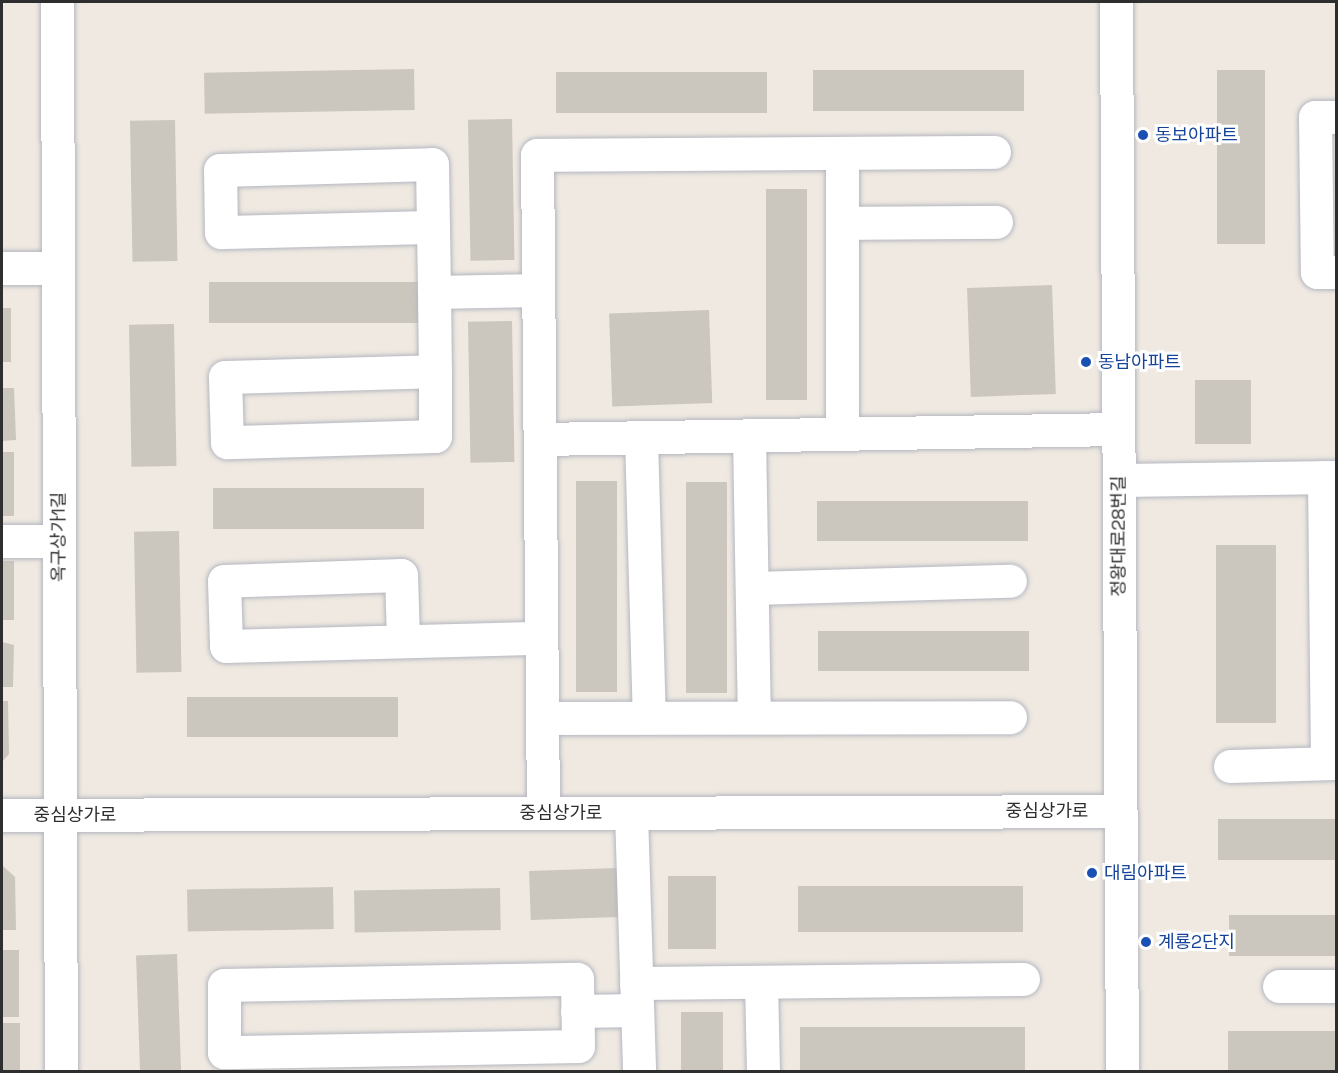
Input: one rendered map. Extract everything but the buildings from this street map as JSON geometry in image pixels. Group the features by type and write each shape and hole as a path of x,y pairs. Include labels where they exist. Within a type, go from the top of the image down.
{"street":[{"name":"옥구상가1길","path":"57,2 61,1071"},
{"name":"정왕대로28번길","path":"1116,2 1122,1071"},
{"path":"1336,117 1315,117 1317,272 1336,272"},
{"path":"543,813 537,155 994,152"},
{"path":"842,153 843,434"},
{"path":"433,227 221,232 220,170 432,164 433,227 434,292 435,371 435,436 227,442 225,377 435,371"},
{"path":"842,224 996,222"},
{"path":"2,268 58,268"},
{"path":"434,292 538,290"},
{"path":"540,439 1119,429"},
{"path":"749,436 754,717"},
{"path":"640,437 649,717"},
{"path":"1119,480 1330,477 1332,763 1230,766"},
{"path":"2,542 59,541"},
{"path":"403,641 401,575 224,580 226,646 541,638"},
{"path":"752,588 1010,581"},
{"path":"542,718 1010,717"},
{"name":"중심상가로","path":"2,815 1120,811"},
{"path":"631,813 639,1071"},
{"path":"577,1011 636,997 761,982 1023,978"},
{"path":"577,979 577,1011 578,1046 224,1052 224,985 577,979"},
{"path":"761,982 763,1071"},
{"path":"1279,986 1336,986"}],"place":[{"name":"동보아파트","path":"1143,135"},
{"name":"동남아파트","path":"1086,362"},
{"name":"대림아파트","path":"1092,873"},
{"name":"계룡2단지","path":"1146,942"}]}
